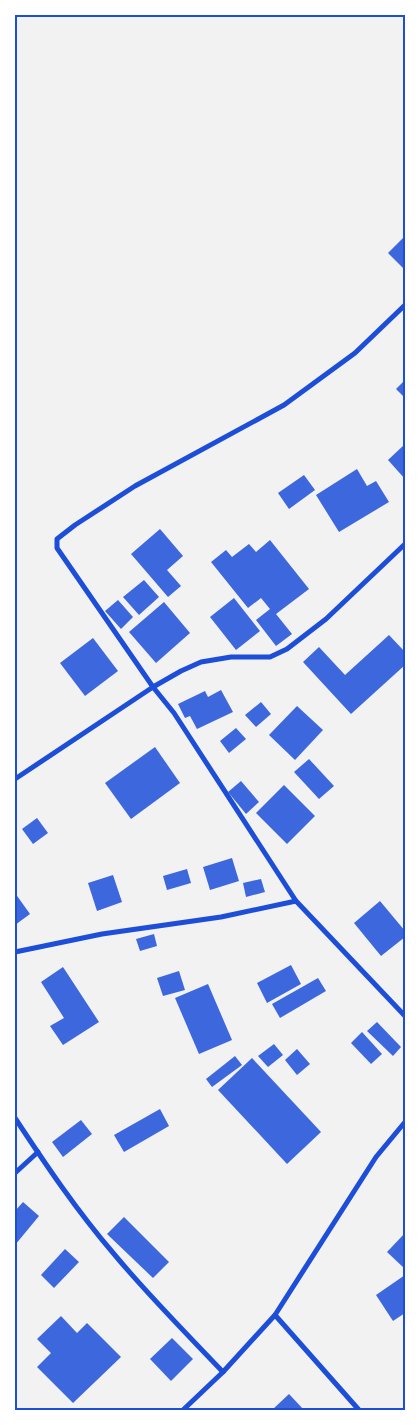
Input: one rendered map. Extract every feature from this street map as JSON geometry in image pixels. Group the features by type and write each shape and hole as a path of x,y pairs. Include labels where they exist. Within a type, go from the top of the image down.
{"street":[{"path":"405,305 355,353 284,405 135,486 57,539 57,548 153,687 174,713 296,901 405,1016"},
{"path":"15,779 153,687 181,671 201,662 231,656 270,657 287,649 326,619 405,544"},
{"path":"15,952 102,934 221,917 296,901"},
{"path":"15,1118 67,1196 114,1254 223,1372"},
{"path":"183,1410 223,1372 275,1315 376,1158 405,1122"},
{"path":"15,1173 38,1152"},
{"path":"275,1315 359,1410"}],"building":[{"path":"405,236 405,270 388,253"},
{"path":"405,380 405,398 396,389"},
{"path":"405,444 405,479 388,460"},
{"path":"357,469 367,486 376,481 389,502 339,532 316,495"},
{"path":"304,475 315,490 289,509 278,493"},
{"path":"160,529 183,556 167,570 181,586 168,597 131,554"},
{"path":"270,540 309,589 276,614 292,634 276,646 256,620 270,609 261,598 248,608 211,562 226,550 232,557 249,544 256,552"},
{"path":"144,580 159,597 139,615 123,597"},
{"path":"234,598 260,631 236,650 210,617"},
{"path":"118,600 133,617 121,629 105,611"},
{"path":"164,602 190,633 156,663 129,632"},
{"path":"389,635 405,652 405,665 351,714 303,662 319,647 345,675"},
{"path":"93,638 118,671 85,696 60,663"},
{"path":"221,690 233,712 197,729 190,716 185,718 178,704 205,691 208,697"},
{"path":"261,702 271,714 256,727 245,715"},
{"path":"297,706 323,730 295,760 269,735"},
{"path":"236,728 246,739 229,753 220,741"},
{"path":"155,747 180,783 131,819 105,783"},
{"path":"309,759 334,786 319,799 294,772"},
{"path":"241,781 259,802 246,814 228,792"},
{"path":"284,785 315,816 287,844 256,813"},
{"path":"37,818 48,833 33,844 22,829"},
{"path":"232,858 239,881 210,890 203,867"},
{"path":"187,869 191,883 167,890 163,876"},
{"path":"113,875 122,902 97,911 88,883"},
{"path":"261,879 265,892 246,897 243,883"},
{"path":"15,893 30,914 15,925"},
{"path":"380,901 405,931 405,937 381,956 354,923"},
{"path":"154,934 157,946 140,951 136,939"},
{"path":"291,965 301,984 267,1003 257,983"},
{"path":"63,967 99,1022 63,1045 50,1026 64,1018 41,982"},
{"path":"179,971 185,990 163,996 157,978"},
{"path":"318,978 326,991 280,1018 272,1004"},
{"path":"208,984 232,1040 199,1054 175,998"},
{"path":"377,1022 401,1047 393,1056 367,1031"},
{"path":"362,1032 382,1054 371,1064 351,1043"},
{"path":"274,1044 283,1055 268,1067 258,1056"},
{"path":"297,1049 310,1064 297,1075 285,1060"},
{"path":"235,1056 242,1065 212,1087 206,1079"},
{"path":"252,1058 321,1132 287,1164 218,1090"},
{"path":"160,1109 169,1126 124,1152 114,1135"},
{"path":"81,1120 92,1134 63,1157 52,1142"},
{"path":"23,1202 39,1216 15,1245 15,1211"},
{"path":"124,1217 169,1262 153,1278 107,1234"},
{"path":"405,1233 405,1269 387,1252"},
{"path":"65,1249 79,1262 54,1288 41,1275"},
{"path":"405,1275 405,1313 393,1321 376,1295"},
{"path":"61,1316 77,1333 87,1323 121,1357 73,1403 37,1367 51,1353 37,1339"},
{"path":"172,1338 193,1359 171,1381 150,1359"},
{"path":"289,1394 304,1410 272,1410"}]}
